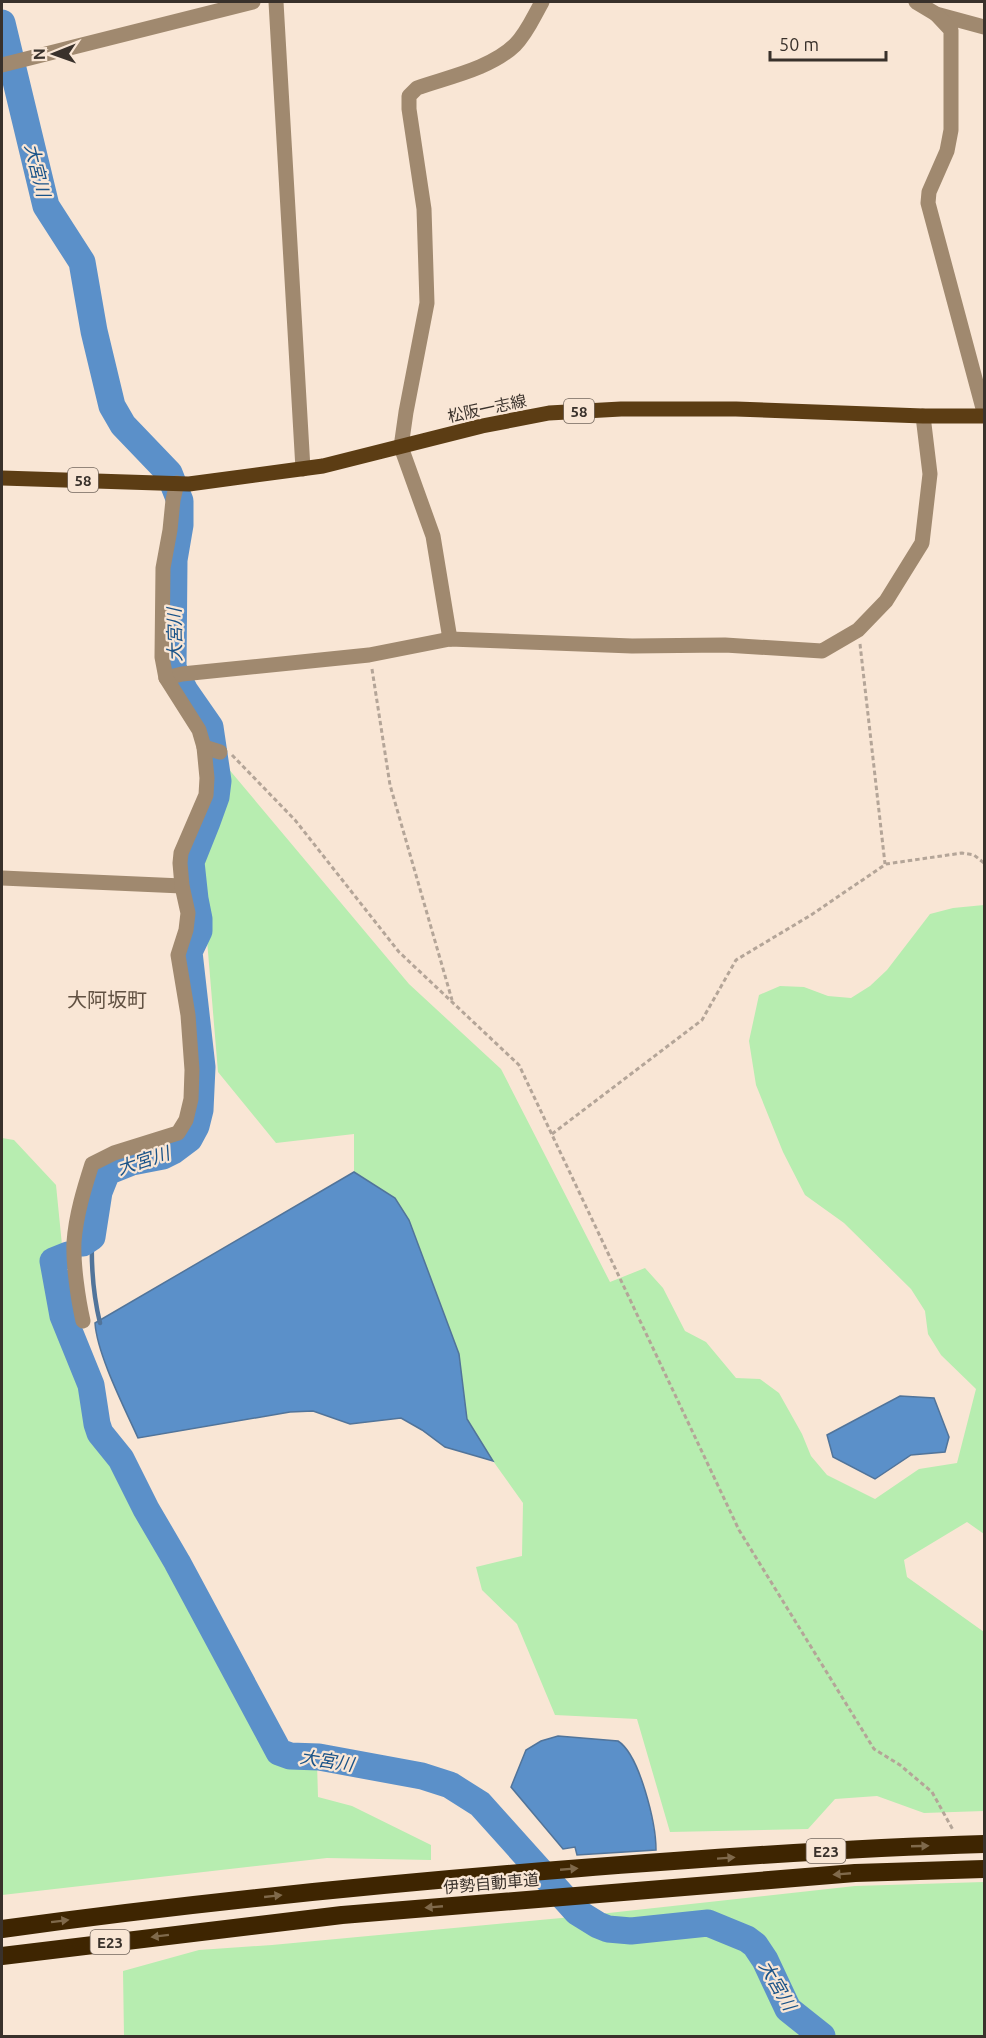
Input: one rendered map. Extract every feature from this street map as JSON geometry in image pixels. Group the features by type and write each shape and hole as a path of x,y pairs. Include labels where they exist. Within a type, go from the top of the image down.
{"highway":[{"name":"伊勢自動車道","path":"2,1929 215,1902 490,1876 877,1847 984,1844"},
{"name":"伊勢自動車道","path":"2,1956 218,1928 342,1915 855,1873 984,1869"}],"main road":[{"name":"松阪一志線","path":"2,478 174,483 303,469 346,461 482,426 549,413 621,409 736,409 923,416 984,414"}],"street":[{"path":"2,65 253,2"},
{"path":"276,2 303,469"},
{"path":"450,639 433,536 402,447 406,412 427,303 424,208 409,109 410,96 417,88 489,62 514,45 542,2"},
{"path":"916,2 936,14 984,27"},
{"path":"936,14 951,30 951,130 947,151 929,192 928,203 984,414"},
{"path":"172,676 369,655 450,639 632,646 725,645 822,651 858,630 886,601 922,543 930,474 923,416"},
{"path":"83,1321 79,1304 74,1243 83,1191 92,1164 114,1153 178,1133 186,1120 191,1099 192,1070 188,1015 178,955 186,930 188,913 180,863 181,853 206,795 210,749 162,657 163,568 170,530 174,483"},
{"path":"2,878 182,886"}],"path":[{"path":"858,630 885,864"},
{"path":"369,655 390,784 452,1002"},
{"path":"210,749 232,755 295,820 399,952 519,1065 739,1530 874,1749 900,1765 932,1792 939,1804"},
{"path":"552,1134 702,1020 736,960 810,915 885,864 962,853 974,855 984,863"}],"green space":[{"path":"227,767 409,984 501,1069 610,1282 645,1268 663,1288 685,1331 706,1342 736,1378 760,1379 779,1393 802,1434 811,1456 827,1475 875,1499 919,1469 957,1463 976,1389 941,1355 928,1334 925,1311 911,1289 844,1223 805,1195 783,1152 756,1085 749,1041 759,995 780,986 804,987 828,996 851,998 870,986 887,970 930,914 953,908 984,905 984,1534 967,1522 904,1560 907,1577 984,1632 984,1811 924,1813 877,1796 835,1799 808,1829 670,1832 637,1719 555,1715 517,1624 482,1590 476,1567 522,1556 523,1503 467,1420 459,1354 395,1198 354,1172 354,1134 276,1143 218,1072 200,856"},
{"path":"2,1138 14,1140 56,1185 69,1315 78,1370 95,1431 123,1489 234,1659 285,1749 317,1762 318,1797 352,1806 431,1845 431,1860 327,1858 2,1895"},
{"path":"984,1882 984,2036 124,2036 123,1971 199,1950 572,1917 855,1886"}],"water":[{"path":"354,1172 395,1198 409,1220 459,1354 467,1419 493,1461 445,1447 401,1418 350,1424 313,1411 290,1412 138,1438 106,1365 95,1323"},
{"path":"900,1396 934,1398 949,1437 945,1452 911,1455 875,1479 833,1457 827,1435"},
{"path":"558,1736 618,1741 626,1749 640,1775 645,1791 653,1824 656,1850 577,1855 575,1847 563,1849 511,1787 526,1750 541,1741"}],"waterway":[{"name":"大宮川","path":"2,23 46,206 82,262 94,331 112,406 123,425 169,473 180,501 180,525 174,560 173,668 185,691 210,727 218,781 216,797 191,862 199,931 189,952 202,1067 200,1110 196,1126 189,1139 173,1151 163,1156 132,1162 107,1172 99,1192 92,1237 83,1243"},
{"path":"92,1237 93,1280 100,1323"},
{"name":"大宮川","path":"68,1255 53,1261 63,1316 91,1385 100,1433 121,1459 279,1752 290,1756 319,1757 422,1776 450,1785 480,1804 577,1912 608,1929 631,1931 708,1923 747,1939 755,1945 765,1960 788,2009 822,2036"}],"district":[{"name":"大阿坂町","path":"107,999"}]}
